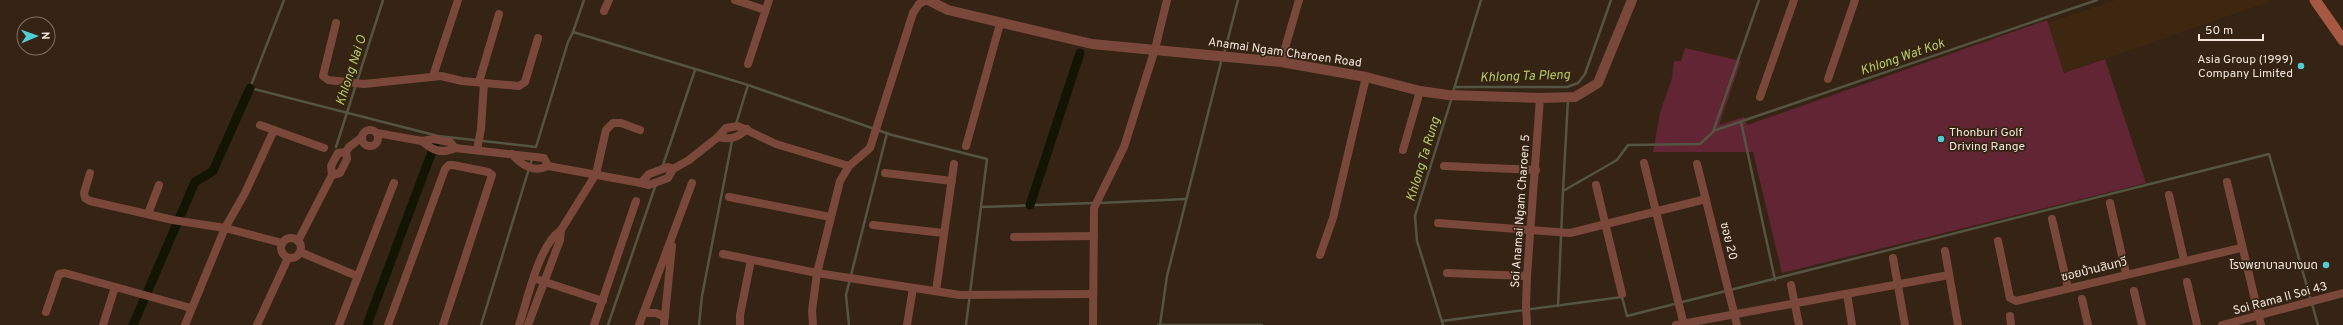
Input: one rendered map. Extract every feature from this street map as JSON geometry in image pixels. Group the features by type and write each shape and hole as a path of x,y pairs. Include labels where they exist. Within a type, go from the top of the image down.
{"main road":[{"path":"2315,0 2343,40"}],"street":[{"path":"433,76 458,0"},
{"path":"604,11 609,0"},
{"path":"735,0 765,10"},
{"path":"748,64 769,0"},
{"path":"813,325 812,311 817,273 840,181 849,166 870,148 913,13 919,4 927,0"},
{"name":"Anamai Ngam Charoen Road","path":"927,0 948,10 1000,24 1092,44 1212,54 1281,62 1366,77 1420,91 1448,95 1540,98 1575,97 1589,90 1602,75 1632,0"},
{"path":"1093,325 1094,208 1124,147 1155,49 1167,0"},
{"path":"1281,62 1300,0"},
{"path":"1760,97 1794,0"},
{"path":"1828,79 1855,0"},
{"path":"478,147 481,129 482,83 499,14"},
{"path":"336,23 323,76 328,80 364,84 433,76 482,83 523,85 538,38"},
{"path":"966,146 1000,24"},
{"path":"1320,255 1333,218 1366,77"},
{"path":"1403,150 1420,91"},
{"name":"Soi Anamai Ngam Charoen 5","path":"1527,324 1527,276 1536,170 1540,98"},
{"path":"519,325 541,258 553,236 560,230 596,174 606,130 613,123 621,123 640,130"},
{"path":"260,125 324,148"},
{"path":"645,184 649,174 670,168 689,160 718,137 726,128 738,126 776,144 849,166"},
{"path":"718,137 727,139 737,138 747,129"},
{"path":"185,325 225,228 245,193 274,130"},
{"path":"298,241 332,175 331,166 338,154 346,152 349,147 361,138 366,130 372,130 377,134 422,141 434,139 450,142 455,148 478,147 512,154 522,154 544,158 545,168"},
{"path":"361,138 367,146 374,145 378,140 377,134"},
{"path":"512,154 521,165 596,174 645,184 668,178 670,168"},
{"path":"1644,163 1678,300 1682,325 1949,275"},
{"path":"936,291 954,164"},
{"name":"ซอย 20","path":"1697,164 1737,325"},
{"path":"388,325 445,169 449,165 453,165 488,172 492,175 492,181 443,325"},
{"path":"1444,166 1536,170"},
{"path":"90,173 84,193 85,198 99,204 194,224 225,228 282,244"},
{"path":"885,173 952,182"},
{"path":"2227,182 2241,248 2261,325"},
{"path":"339,325 394,183"},
{"path":"639,325 692,183"},
{"path":"148,214 159,185"},
{"path":"1596,185 1622,294"},
{"path":"2169,195 2184,260"},
{"path":"729,197 830,217"},
{"path":"1438,223 1570,233 1605,226 1706,199"},
{"path":"594,325 636,201"},
{"path":"2110,203 2126,273"},
{"path":"2052,219 2068,288"},
{"path":"874,225 944,233"},
{"path":"528,325 560,240 560,230"},
{"path":"665,321 673,236"},
{"path":"1014,237 1094,236"},
{"path":"289,238 298,241 301,246 300,252 295,257 288,258 283,254 282,244 289,238"},
{"name":"ซอยบ้านสินทวี","path":"1998,241 2010,298 2013,300 2241,248"},
{"path":"1945,251 1958,325"},
{"path":"300,252 357,276"},
{"path":"723,254 817,273 960,295 1093,294"},
{"path":"257,325 288,258"},
{"path":"1893,258 1905,325"},
{"path":"740,325 740,315 751,260"},
{"path":"46,312 59,274 66,273 191,308"},
{"path":"1447,273 1527,276"},
{"path":"535,278 543,282 603,301"},
{"path":"2187,282 2197,325"},
{"path":"1791,285 1798,325"},
{"path":"103,325 115,287"},
{"path":"907,325 913,288"},
{"path":"2134,290 2142,325"},
{"name":"Soi Rama II Soi 43","path":"2222,325 2307,304 2343,293"},
{"path":"1846,294 1852,325"},
{"path":"2082,299 2088,325"},
{"path":"644,312 656,314 665,321"},
{"path":"2010,316 2011,325"}],"shaded area":[{"path":"2116,0 2274,0 2064,73 2048,23"},
{"name":"Thonburi Golf Driving Range","path":"2047,20 2064,73 2105,59 2146,183 1782,273 1753,152 1653,152 1660,113 1672,78 1674,61 1681,61 1685,48 1741,61 1719,125 1744,117 1747,125"}],"waterway":[{"path":"284,0 250,88 438,136 536,147 568,42 573,32 748,85 892,135 987,159 966,325"},
{"name":"Khlong Nai O","path":"336,147 383,0"},
{"path":"573,32 584,0"},
{"path":"1224,54 1238,0"},
{"name":"Khlong Ta Rung","path":"1453,92 1481,0"},
{"name":"Khlong Ta Pleng","path":"1455,87 1567,87 1578,83 1585,74 1611,0"},
{"path":"1558,306 1563,191 1617,160 1628,145 1700,144 1713,132 1759,0"},
{"name":"Khlong Wat Kok","path":"1713,131 2097,0"},
{"path":"1030,205 1080,53"},
{"path":"1160,325 1167,276 1222,58"},
{"path":"662,168 695,70"},
{"path":"736,124 748,85"},
{"path":"133,325 195,182 213,171 250,88"},
{"name":"Khlong Ta Rung","path":"1443,325 1417,241 1415,216 1452,97"},
{"path":"1563,191 1568,99"},
{"path":"1741,122 1775,280"},
{"path":"849,325 846,295 887,133"},
{"path":"367,325 436,141"},
{"path":"699,325 702,296 732,141"},
{"path":"1442,321 1622,297 1627,316 2269,154 2318,325"},
{"path":"481,325 532,159"},
{"path":"608,325 656,184"},
{"path":"1099,203 1186,199"},
{"path":"981,207 1094,203"},
{"path":"1158,325 1262,325"}],"place":[{"name":"Asia Group (1999) Company Limited","path":"2301,66"},
{"name":"Thonburi Golf Driving Range","path":"1941,139"},
{"name":"โรงพยาบาลบางมด","path":"2326,265"}]}
